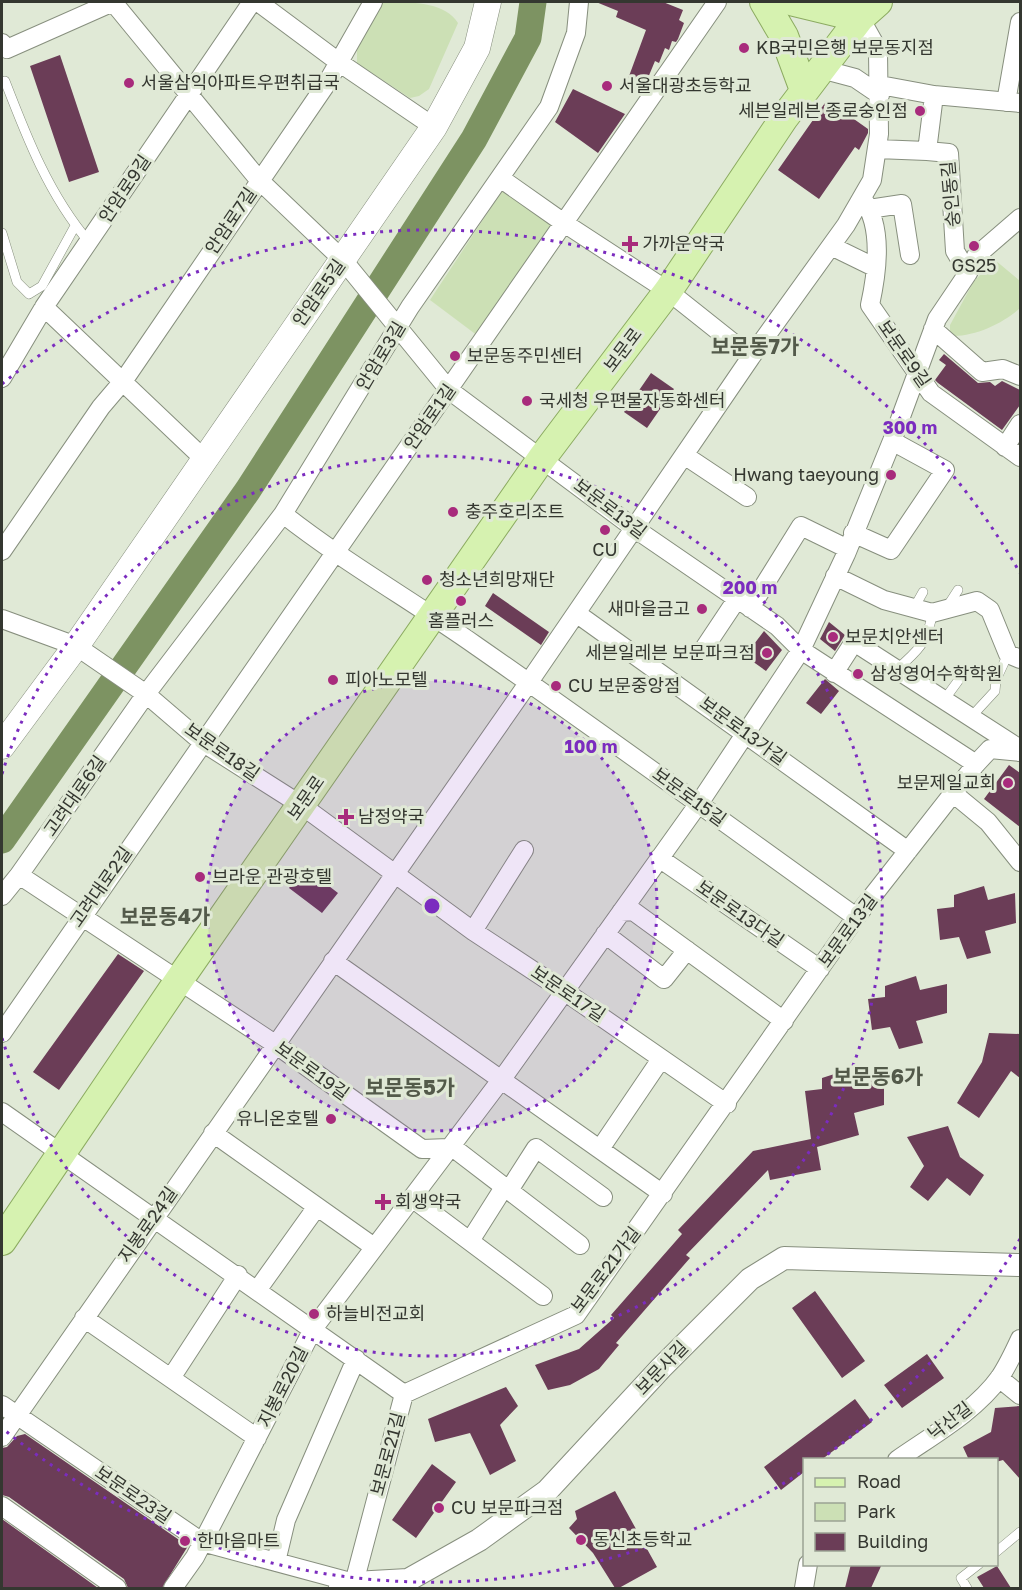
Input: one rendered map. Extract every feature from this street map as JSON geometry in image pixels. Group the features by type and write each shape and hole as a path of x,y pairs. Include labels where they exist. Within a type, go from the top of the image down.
{"main road":[{"name":"안암로5길","path":"2,746 76,646 434,127 474,54 482,35 488,2"},
{"path":"764,2 812,79"},
{"path":"794,2 869,10"},
{"name":"보문로","path":"2,1241 179,980 542,458 668,291 812,79 869,10 890,2"}],"street":[{"name":"보문로13길","path":"113,2 259,180 343,260 449,390 634,528 777,627 801,650 976,764"},
{"path":"2,43 7,49 113,2"},
{"name":"안암로9길","path":"2,376 44,307 252,2"},
{"path":"258,2 340,63 434,127"},
{"name":"안암로7길","path":"2,551 101,407 124,380 340,63 373,2"},
{"name":"안암로3길","path":"147,694 283,514 399,328 549,107 576,33 579,2"},
{"name":"안암로1길","path":"202,742 717,2"},
{"path":"395,873 576,614 751,357 865,203 872,180 877,149 880,90 878,50 869,10"},
{"path":"812,79 849,75 880,90 1013,103 1020,22"},
{"name":"숭인동길","path":"934,95 927,151 949,153 955,250 968,273"},
{"path":"877,149 927,151"},
{"path":"500,178 564,224 668,291 751,357"},
{"path":"865,203 903,204 910,255"},
{"name":"보문로9길","path":"865,203 877,256 870,305 917,376 931,393 1020,457"},
{"path":"564,991 699,804 801,650 892,441 937,319 968,273 976,255 1020,218"},
{"path":"831,246 876,268"},
{"path":"44,307 124,380 204,459"},
{"path":"933,329 982,372 1003,369 1020,376"},
{"path":"1005,447 1020,424"},
{"path":"705,647 744,604 801,526 850,541 891,550 945,470 892,441"},
{"path":"684,455 747,497"},
{"path":"283,514 334,554 434,616"},
{"path":"835,576 884,600 914,608 939,611 977,602 990,610 1014,656"},
{"name":"보문로13가길","path":"576,614 908,851"},
{"name":"보문로15길","path":"434,616 856,917"},
{"path":"2,619 76,646"},
{"name":"보문로13길","path":"834,673 854,642 1020,750"},
{"name":"보문로18길","path":"76,646 147,694 202,742 301,805"},
{"name":"고려대로6길","path":"2,896 147,694"},
{"name":"고려대로2길","path":"2,1033 202,742"},
{"name":"보문로13길","path":"727,1104 856,917 976,764 990,749 1020,750"},
{"path":"954,794 988,822 1020,862"},
{"name":"보문로17길","path":"301,805 473,931 727,1104"},
{"path":"473,931 524,850"},
{"name":"보문로13다길","path":"659,858 820,969"},
{"name":"지봉로24길","path":"2,1437 9,1410 84,1318 395,873"},
{"path":"19,875 82,914 179,980"},
{"path":"621,912 633,911 784,1021"},
{"path":"605,934 664,979 687,950"},
{"path":"333,961 663,1194"},
{"name":"보문로19길","path":"179,980 275,1044 422,1149 450,1147"},
{"name":"지봉로20길","path":"173,1588 202,1542 313,1329 501,1079 564,991"},
{"path":"600,1149 661,1059"},
{"name":"보문로21가길","path":"404,1394 576,1315 727,1104"},
{"name":"보문로21길","path":"2,1112 258,1289 404,1394 347,1586"},
{"path":"213,1133 374,1248"},
{"path":"450,1147 580,1245"},
{"path":"470,1241 506,1189 513,1184 536,1148 603,1197"},
{"path":"412,1198 543,1296"},
{"path":"258,1289 316,1208"},
{"name":"보문사길","path":"347,1586 408,1580 479,1540 547,1491 661,1368 750,1279 784,1258 1020,1265"},
{"path":"171,1378 238,1275"},
{"path":"84,1318 256,1438"},
{"name":"낙산길","path":"900,1458 949,1424 999,1378 1020,1339"},
{"path":"276,1562 286,1520 356,1359"},
{"path":"999,1378 1020,1395"},
{"name":"보문로23길","path":"9,1410 202,1542 276,1562 347,1586"},
{"path":"2,1506 117,1588"},
{"path":"804,1588 808,1566"}],"lane":[{"path":"5,81 36,161 75,226 89,242"},
{"path":"2,232 17,282 28,294 42,286 75,226"},
{"path":"897,670 921,649 939,611 958,590"},
{"path":"914,608 923,592"},
{"path":"971,717 995,691 996,680 1014,656"},
{"path":"944,700 958,681"},
{"path":"998,1550 1020,1532"},
{"path":"967,1588 961,1578 977,1566"}],"green space":[{"path":"380,2 434,6 452,15 458,23 429,89 419,96 410,98 357,63 357,50"},
{"path":"502,191 554,224 478,336 430,300"},
{"path":"995,260 1020,281 1020,308 989,328 971,334 954,336 950,332 950,325 974,281"}],"building":[{"path":"596,2 663,2 683,10 679,20 684,23 678,39 676,42 672,41 669,50 665,48 659,63 655,61 644,88 639,87 637,92 625,87 646,30 616,17 618,11"},
{"path":"60,55 99,172 69,182 30,66"},
{"path":"573,89 625,114 598,153 555,122"},
{"path":"827,100 868,129 868,133 859,150 855,147 819,199 778,170"},
{"path":"944,354 978,383 990,382 995,386 1002,381 1020,390 1020,405 1002,430 935,380 946,365 939,360"},
{"path":"651,373 674,389 647,428 624,412"},
{"path":"493,593 549,632 541,645 485,606"},
{"name":"보문치안센터","path":"829,622 845,635 835,651 820,639"},
{"path":"764,631 782,650 766,671 745,656"},
{"path":"825,679 839,691 821,714 806,703"},
{"name":"보문제일교회","path":"1009,765 1020,773 1020,827 984,799"},
{"path":"304,867 338,893 322,913 289,888"},
{"path":"984,886 988,900 1015,893 1016,923 985,931 991,953 967,959 959,937 940,940 937,909 954,907 954,895"},
{"path":"118,954 144,971 59,1090 33,1072"},
{"path":"916,976 920,990 947,984 947,1013 916,1021 923,1043 899,1049 890,1027 872,1030 868,999 885,997 885,986"},
{"path":"989,1033 1020,1034 1020,1078 1011,1071 979,1118 957,1103 982,1062"},
{"path":"853,1068 856,1082 884,1076 884,1105 854,1113 859,1135 817,1147 821,1170 770,1180 768,1170 686,1255 690,1258 616,1343 619,1345 599,1369 570,1385 548,1390 535,1365 579,1349 614,1318 611,1315 682,1234 678,1230 753,1151 811,1139 805,1091 822,1089 822,1078"},
{"path":"948,1126 960,1157 984,1175 970,1196 947,1178 928,1201 910,1187 924,1166 907,1137"},
{"path":"815,1291 865,1361 842,1378 792,1308"},
{"path":"927,1354 944,1378 902,1408 884,1385"},
{"path":"506,1387 518,1406 500,1425 516,1461 490,1475 470,1433 435,1442 428,1419"},
{"path":"855,1399 872,1422 824,1458 803,1458 803,1473 781,1490 764,1467"},
{"path":"1020,1406 1020,1479 1003,1460 968,1458 963,1447 991,1432 995,1408"},
{"path":"25,1434 188,1546 162,1588 128,1588 124,1579 9,1497 2,1495 2,1448 7,1447 17,1436"},
{"path":"432,1464 456,1482 416,1538 392,1520"},
{"path":"615,1491 657,1567 619,1588 615,1588 593,1553 569,1528 577,1519 575,1511"},
{"path":"2,1519 98,1588 2,1588"},
{"path":"850,1566 881,1566 871,1588 845,1588"},
{"path":"997,1566 1011,1588 984,1588 977,1577"}],"waterway":[{"path":"2,840 248,490 474,139 528,38 533,2"}],"place":[{"name":"KB국민은행 보문동지점","path":"744,48"},
{"name":"서울삼익아파트우편취급국","path":"129,83"},
{"name":"서울대광초등학교","path":"607,86"},
{"name":"세븐일레븐 종로숭인점","path":"920,111"},
{"name":"가까운약국","path":"630,244"},
{"name":"GS25","path":"974,246"},
{"name":"보문동주민센터","path":"455,356"},
{"name":"국세청 우편물자동화센터","path":"527,401"},
{"name":"Hwang taeyoung","path":"891,475"},
{"name":"충주호리조트","path":"453,512"},
{"name":"CU","path":"605,530"},
{"name":"청소년희망재단","path":"427,580"},
{"name":"홈플러스","path":"461,601"},
{"name":"새마을금고","path":"702,609"},
{"name":"보문치안센터","path":"833,637"},
{"name":"세븐일레븐 보문파크점","path":"767,653"},
{"name":"삼성영어수학학원","path":"858,674"},
{"name":"피아노모텔","path":"333,680"},
{"name":"CU 보문중앙점","path":"556,686"},
{"name":"보문제일교회","path":"1008,783"},
{"name":"남정약국","path":"346,817"},
{"name":"브라운 관광호텔","path":"200,877"},
{"name":"유니온호텔","path":"331,1119"},
{"name":"회생약국","path":"383,1202"},
{"name":"하늘비전교회","path":"314,1314"},
{"name":"CU 보문파크점","path":"439,1508"},
{"name":"동신초등학교","path":"581,1540"},
{"name":"한마음마트","path":"185,1541"}],"district":[{"name":"보문동7가","path":"755,347"},
{"name":"보문동4가","path":"165,917"},
{"name":"보문동6가","path":"878,1077"},
{"name":"보문동5가","path":"410,1088"}]}
